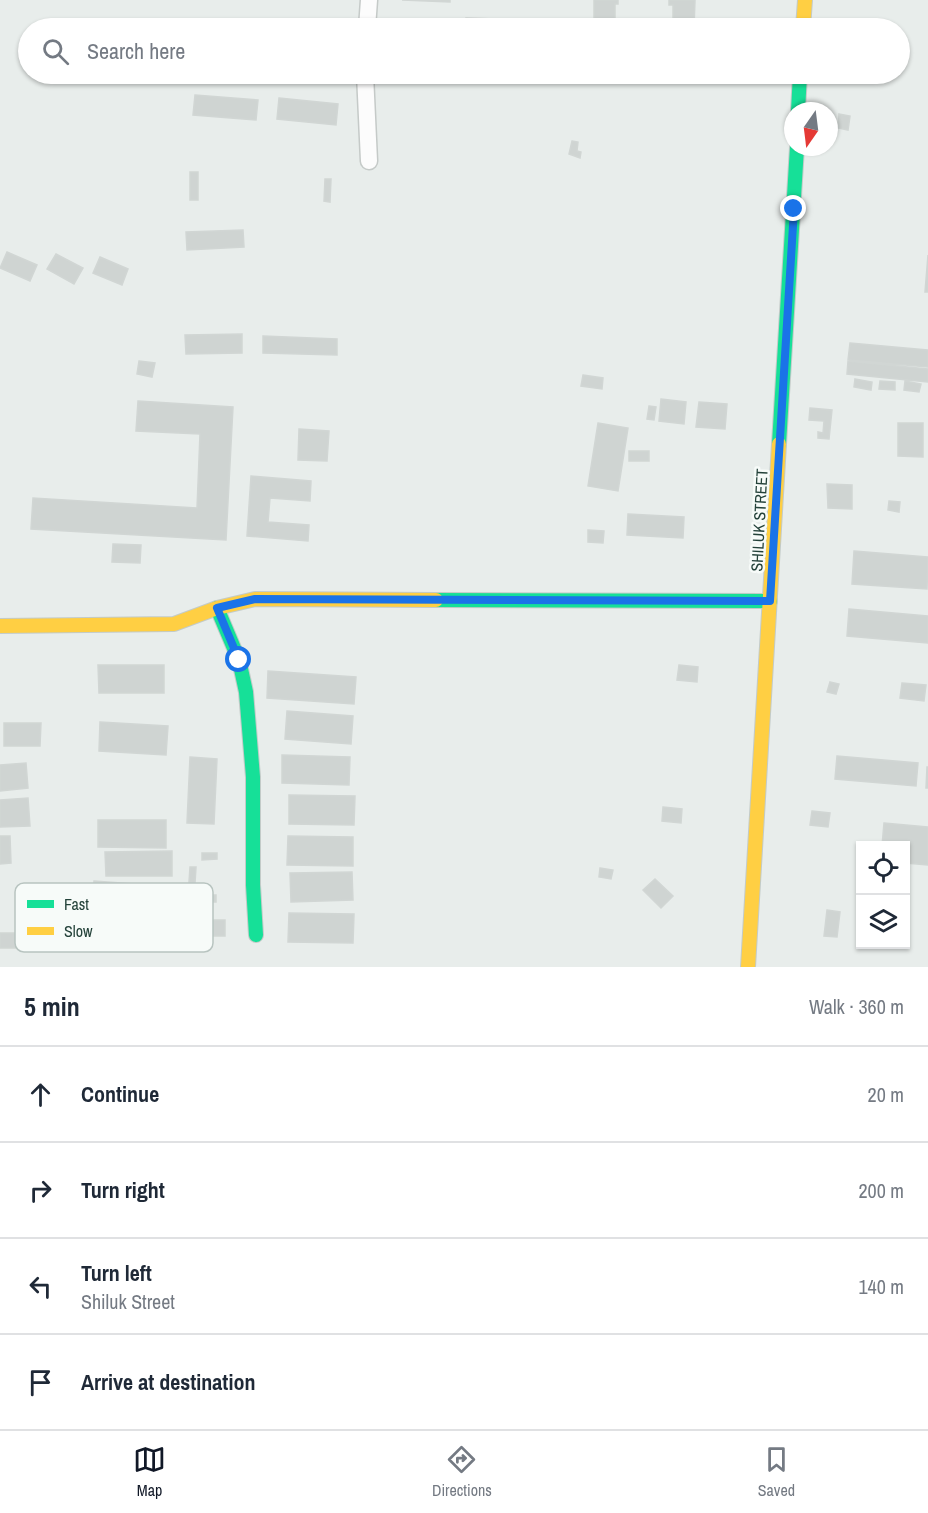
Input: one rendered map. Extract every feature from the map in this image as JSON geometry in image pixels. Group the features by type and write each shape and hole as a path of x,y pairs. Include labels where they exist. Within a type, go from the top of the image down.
{"street":[{"path":"368,18 369,0"},
{"path":"804,18 805,0"},
{"path":"365,84 369,160"},
{"path":"798,102 799,84"},
{"name":"SHILUK STREET","path":"748,967 796,156"},
{"path":"0,626 174,624 217,608 255,599 770,601"},
{"path":"217,608 239,660 246,692 253,777 256,934"}],"building":[{"path":"402,0 450,0 450,2"},
{"path":"594,0 618,0 618,4 615,4 615,18 594,18"},
{"path":"669,0 695,0 694,18 673,18 673,5 669,5"},
{"path":"195,95 258,100 256,120 193,115"},
{"path":"279,98 338,104 336,125 277,119"},
{"path":"839,114 850,116 848,130 838,128"},
{"path":"572,141 578,142 577,151 581,152 580,158 569,154"},
{"path":"190,172 198,172 198,200 190,200"},
{"path":"325,179 331,179 330,202 324,201"},
{"path":"243,230 244,247 187,250 186,232"},
{"path":"7,252 37,265 30,281 0,268"},
{"path":"56,254 83,268 74,284 47,269"},
{"path":"928,255 928,292 925,292"},
{"path":"100,257 128,269 122,285 93,273"},
{"path":"242,334 242,353 186,354 185,335"},
{"path":"263,336 337,339 337,355 263,353"},
{"path":"850,343 928,350 928,367 848,360"},
{"path":"139,361 155,363 152,377 137,374"},
{"path":"848,361 928,369 928,382 847,374"},
{"path":"583,375 603,378 602,389 581,386"},
{"path":"855,379 872,382 871,390 854,387"},
{"path":"880,381 895,382 895,390 879,389"},
{"path":"905,381 921,384 919,392 904,390"},
{"path":"661,399 686,402 684,424 659,421"},
{"path":"138,401 233,407 226,540 31,529 33,498 197,508 200,434 136,431"},
{"path":"699,402 727,404 725,429 696,427"},
{"path":"649,406 656,407 654,420 647,419"},
{"path":"810,408 832,410 829,439 818,438 818,432 823,433 824,421 809,420"},
{"path":"598,423 628,428 618,491 588,486"},
{"path":"898,423 923,423 923,457 898,456"},
{"path":"299,429 329,431 327,461 298,460"},
{"path":"629,451 649,451 649,461 629,461"},
{"path":"251,476 311,481 310,501 270,498 268,522 309,525 308,541 247,536"},
{"path":"827,484 852,485 852,509 828,508"},
{"path":"889,501 900,502 899,512 888,510"},
{"path":"628,514 684,517 683,538 627,535"},
{"path":"588,530 604,531 603,543 588,542"},
{"path":"113,544 141,545 140,563 112,562"},
{"path":"854,551 928,557 927,589 852,584"},
{"path":"849,609 928,616 928,643 847,636"},
{"path":"98,665 164,665 164,693 99,693"},
{"path":"679,665 698,667 697,682 677,680"},
{"path":"268,671 356,677 354,704 267,698"},
{"path":"830,682 839,684 836,694 827,692"},
{"path":"902,683 926,685 924,701 900,698"},
{"path":"287,711 353,716 351,744 285,739"},
{"path":"100,722 168,726 166,755 99,751"},
{"path":"4,723 41,723 40,746 4,746"},
{"path":"282,755 350,757 349,785 282,783"},
{"path":"837,756 918,763 916,786 835,779"},
{"path":"190,757 217,759 214,824 187,823"},
{"path":"26,763 28,788 0,791 0,765"},
{"path":"927,767 928,788 926,788"},
{"path":"289,795 355,796 354,825 289,824"},
{"path":"28,798 30,826 0,827 0,800"},
{"path":"663,807 682,809 681,823 662,821"},
{"path":"812,811 830,813 828,827 810,825"},
{"path":"98,820 166,820 166,848 98,847"},
{"path":"884,823 928,827 928,865 910,863 910,841 882,841"},
{"path":"0,836 10,836 11,863 0,864"},
{"path":"288,836 353,837 353,866 287,865"},
{"path":"172,851 172,876 106,876 105,852"},
{"path":"202,853 217,853 217,859 202,860"},
{"path":"190,867 196,867 195,883 189,882"},
{"path":"600,868 613,870 611,879 599,877"},
{"path":"352,872 353,900 291,902 290,873"},
{"path":"655,879 673,896 661,908 643,890"},
{"path":"94,881 121,883 94,883"},
{"path":"827,910 840,912 837,937 824,936"},
{"path":"289,913 354,914 353,943 288,942"},
{"path":"213,920 225,920 225,936 213,936"},
{"path":"0,933 15,933 15,948 0,948"}],"traffic: fast":[{"path":"798,102 799,84"},
{"path":"779,444 796,156"},
{"path":"436,600 770,601"},
{"path":"217,608 239,660 246,692 253,777 253,885 256,935"}],"traffic: slow":[{"path":"804,18 805,0"},
{"path":"748,967 779,444"},
{"path":"0,626 174,624 217,608 255,599 436,600"}],"route":[{"path":"239,660 217,608 255,599 770,601 794,209"}]}
